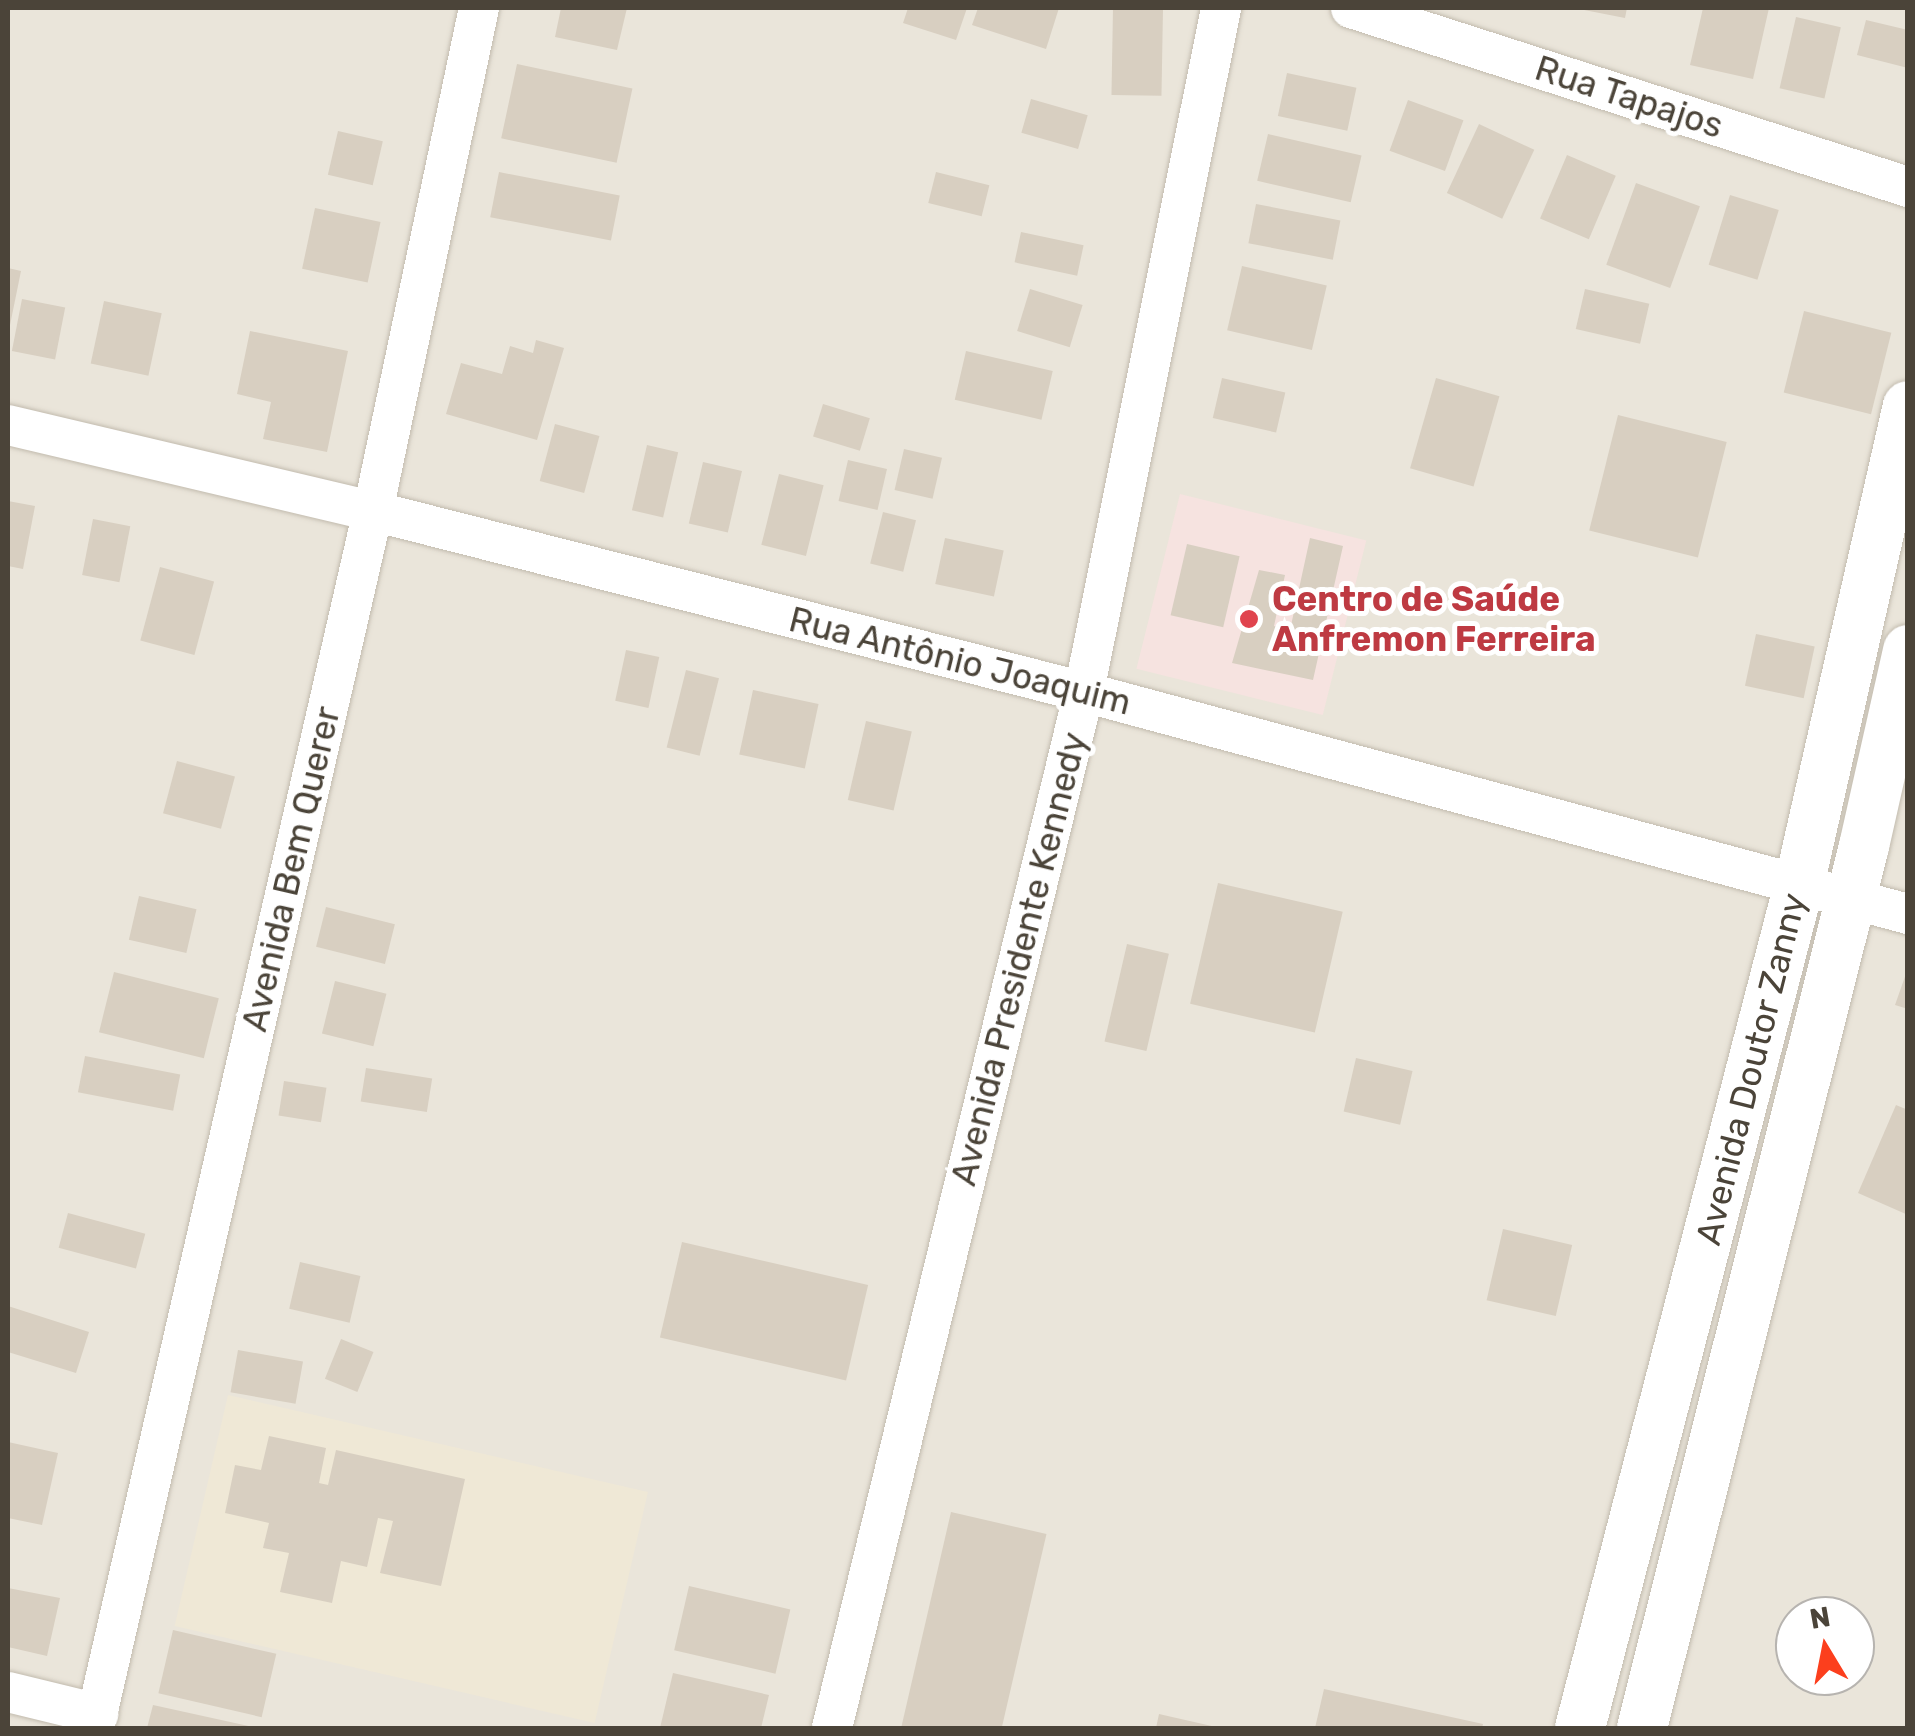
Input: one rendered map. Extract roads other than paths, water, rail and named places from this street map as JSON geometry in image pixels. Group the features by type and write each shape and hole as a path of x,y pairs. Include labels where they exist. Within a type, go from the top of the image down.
{"street":[{"name":"Avenida Bem Querer","path":"96,1721 373,511 479,8"},
{"name":"Avenida Presidente Kennedy","path":"832,1728 1084,692 1221,8"},
{"name":"Rua Tapajos","path":"1351,8 1908,187"},
{"name":"Avenida Doutor Zanny","path":"1580,1728 1799,885 1908,406"},
{"name":"Rua Antônio Joaquim","path":"8,425 373,511 1084,692 1908,914"},
{"name":"Avenida Doutor Zanny","path":"1642,1728 1850,899 1908,650"},
{"path":"8,1692 96,1721"}],"place":[{"name":"Centro de Saúde Anfremon Ferreira","path":"1249,619"}]}
